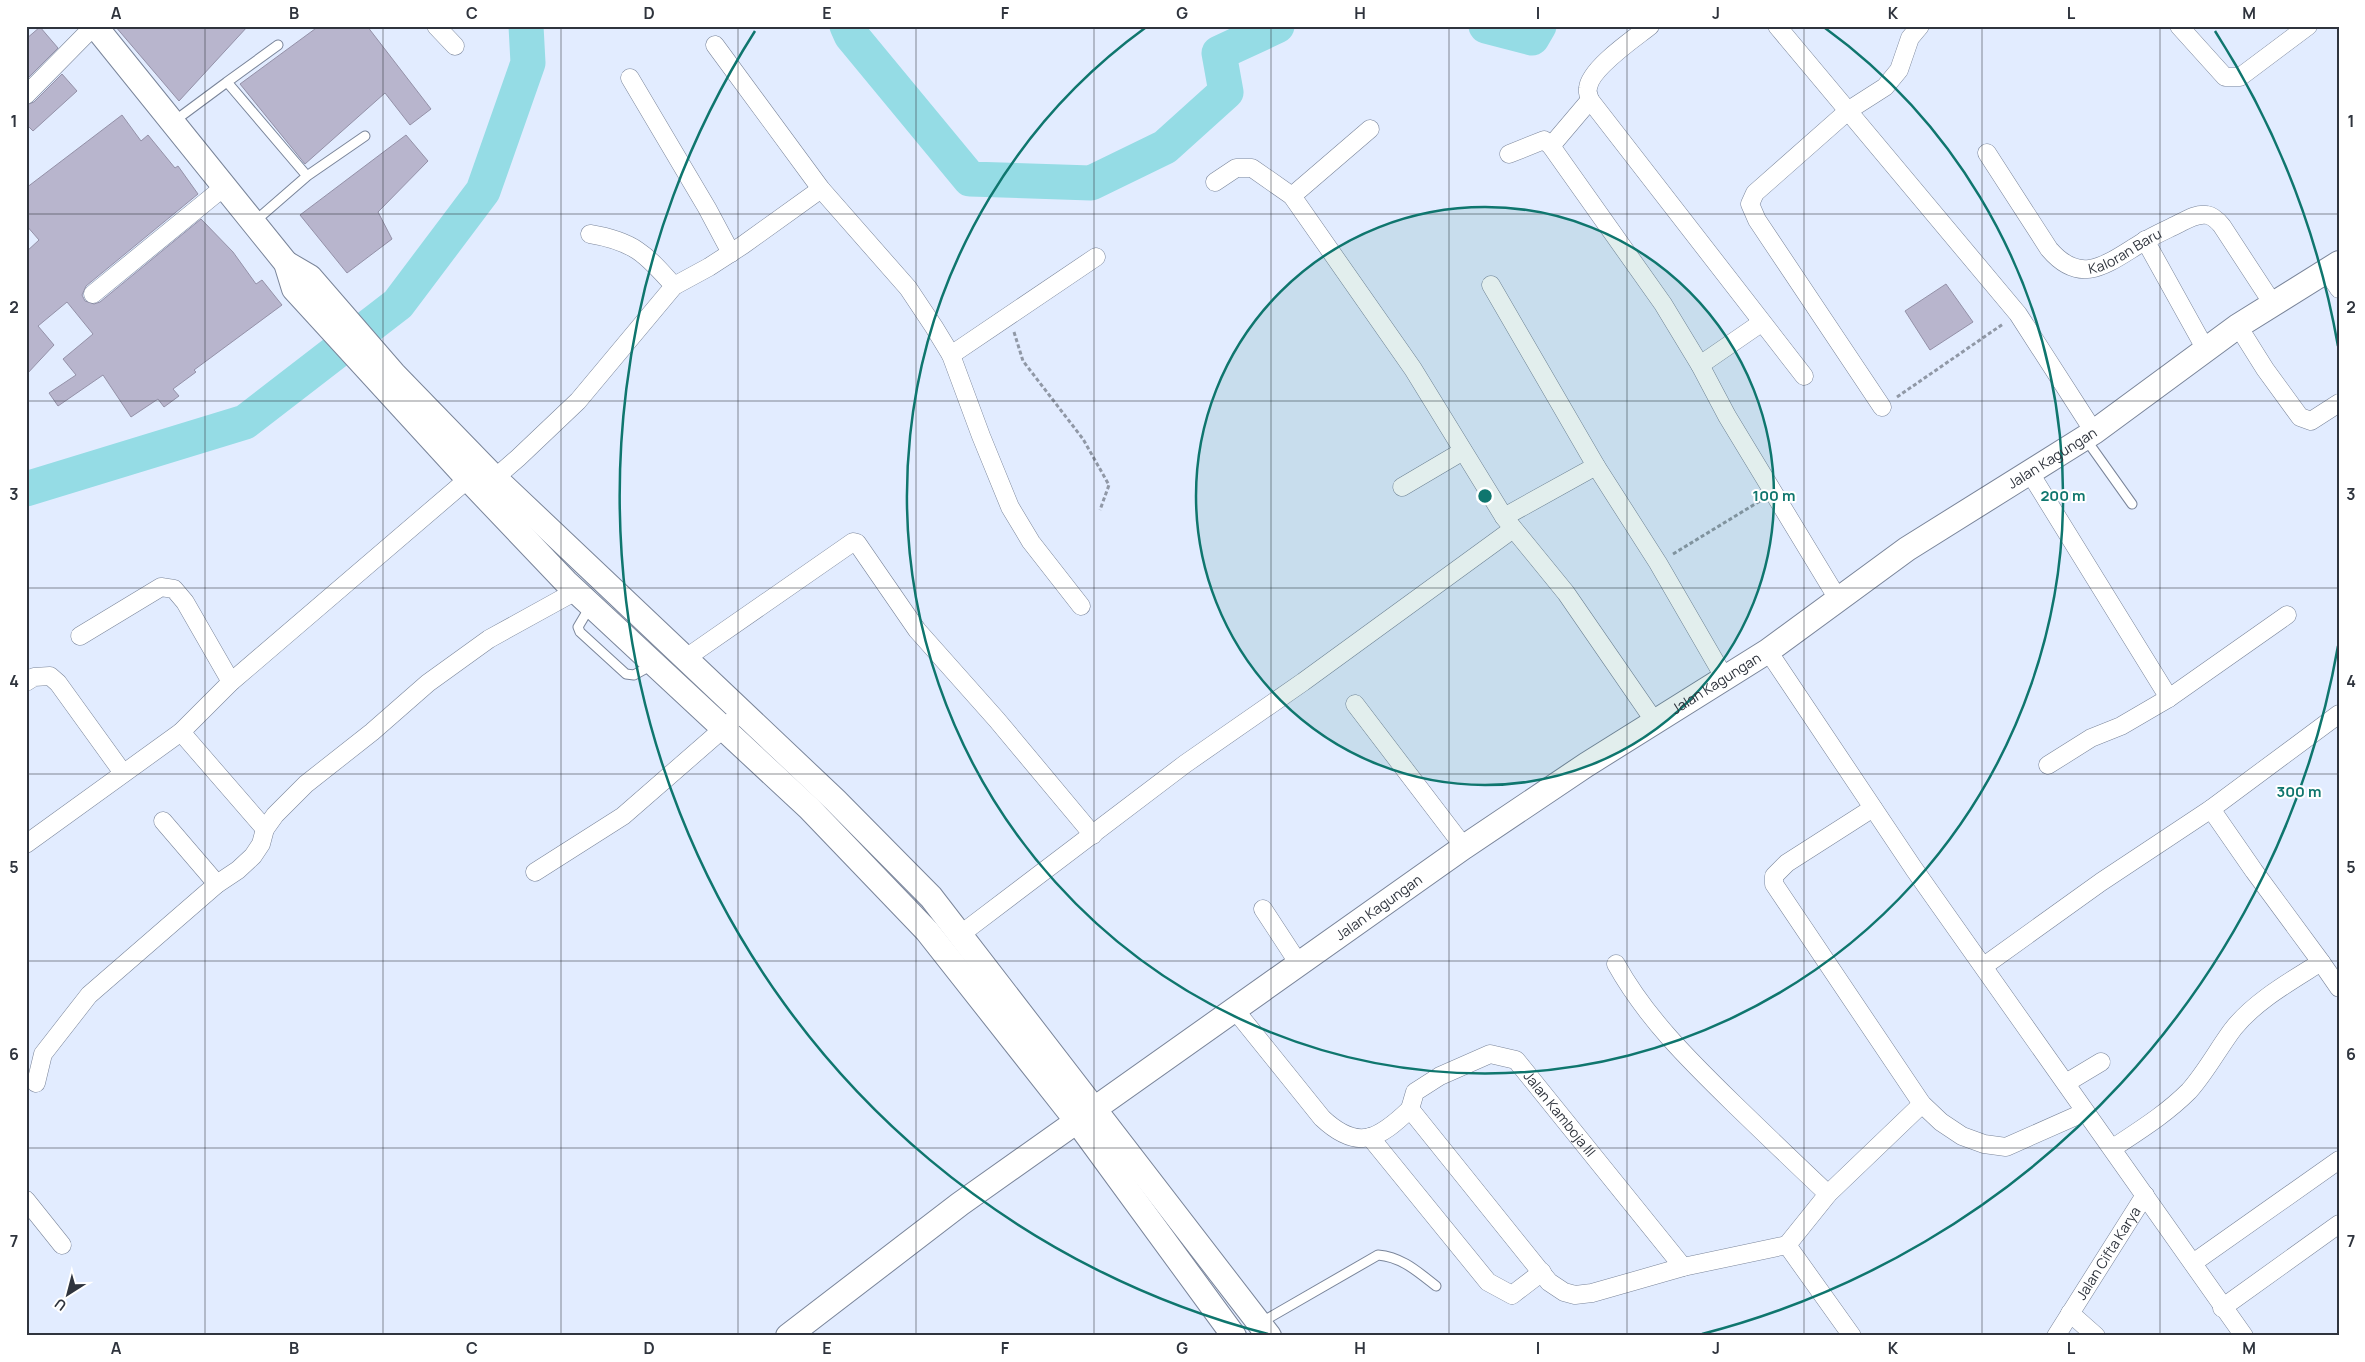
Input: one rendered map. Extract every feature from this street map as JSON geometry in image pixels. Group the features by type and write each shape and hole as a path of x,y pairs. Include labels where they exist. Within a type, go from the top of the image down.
{"main road":[{"path":"94,26 286,263 294,289 315,298 387,378 468,480 584,598 809,808 927,930 1085,1114 1264,1329"},
{"name":"Jalan Kagungan","path":"788,1336 960,1204 1464,847 1724,677 1768,651 1907,549 2090,435 2238,326 2273,304 2335,274"},
{"path":"387,378 835,800 931,897 961,934 1234,1336"}],"street":[{"path":"26,95 94,26"},
{"path":"436,26 455,46"},
{"path":"1650,26 1610,57 1596,73 1588,88 1590,100 1761,323 1804,376"},
{"path":"1777,26 2018,314 2090,435"},
{"path":"1882,407 1757,220 1750,204 1756,193 1849,110 1885,87 1899,70 1910,38 1920,26"},
{"path":"2179,26 2225,77 2233,78 2240,77 2308,26"},
{"path":"714,45 821,189 908,288 951,355 1010,507 1031,542 1081,606"},
{"path":"630,78 707,208 731,253"},
{"path":"1551,146 1590,100"},
{"path":"1292,196 1370,129"},
{"path":"1508,154 1544,140 1551,146 1663,304 1700,365 1727,416 1838,599"},
{"name":"Kaloran Baru","path":"1987,153 2059,262 2073,268 2087,270 2104,266 2145,240 2193,216 2206,214 2214,218 2222,226 2273,304"},
{"path":"1215,182 1236,168 1252,168 1292,196 1413,369 1508,523 1566,592 1655,722"},
{"path":"92,294 224,187"},
{"path":"495,478 578,401 674,286 731,253 821,189"},
{"path":"590,234 628,243 650,259 674,286"},
{"path":"2145,240 2206,350"},
{"path":"951,355 1096,257"},
{"path":"1491,285 1596,466 1658,563 1724,677"},
{"path":"1700,365 1761,323"},
{"path":"2238,326 2264,369 2300,417 2311,421 2339,403"},
{"path":"1402,487 1463,451"},
{"path":"961,934 1185,764 1303,682 1508,523 1596,466"},
{"path":"2030,473 2168,698"},
{"path":"26,844 181,732 231,682 468,480"},
{"path":"686,658 852,542 858,543 917,630 997,720 1092,835"},
{"path":"80,636 161,587 174,589 184,602 231,682"},
{"path":"36,1083 44,1054 89,995 217,884 238,870 253,856 262,844 265,828 275,815 306,784 372,732 428,683 489,639 584,598"},
{"path":"2048,765 2091,738 2121,726 2168,698 2287,615"},
{"path":"1768,651 1873,808 2085,1112 2113,1148 2222,1308 2244,1336"},
{"path":"26,682 34,676 50,676 58,682 123,773"},
{"path":"1356,704 1464,847"},
{"path":"535,872 623,816 724,729 741,712"},
{"path":"1984,966 2101,882 2212,809 2339,714"},
{"path":"181,732 265,828"},
{"path":"1873,808 1787,863 1774,876 1774,884 1922,1104 1941,1122 1962,1136 1984,1144 2006,1147 2085,1112"},
{"path":"2212,809 2254,871 2339,988"},
{"path":"163,821 217,884"},
{"path":"1263,909 1299,964"},
{"path":"2113,1148 2161,1116 2190,1090 2234,1029 2250,1013 2285,985 2321,962"},
{"path":"1616,964 1644,1008 1694,1064 1828,1194"},
{"path":"1235,1010 1322,1118 1338,1133 1353,1137 1370,1137 1488,1282 1512,1295 1542,1272"},
{"name":"Jalan Kamboja III","path":"1370,1137 1379,1136 1390,1128 1410,1109 1415,1092 1440,1076 1490,1054 1516,1060 1683,1267"},
{"path":"2066,1083 2101,1062"},
{"path":"1410,1109 1549,1282 1564,1292 1575,1295 1592,1293 1683,1267 1787,1245 1828,1194 1922,1104"},
{"path":"2193,1263 2339,1160"},
{"name":"Jalan Cifta Karya","path":"2056,1336 2145,1195"},
{"path":"26,1200 62,1245"},
{"path":"2222,1308 2339,1224"},
{"path":"1787,1245 1852,1336"},
{"path":"2070,1313 2096,1336"}],"lane":[{"path":"173,122 278,45"},
{"path":"227,82 307,176"},
{"path":"253,223 307,176 365,136"},
{"path":"2090,435 2132,504"},
{"path":"1264,1329 1378,1255 1391,1256 1405,1262 1436,1286"}],"path":[{"path":"1882,407 2018,314"},
{"path":"1009,317 1024,361 1083,440 1109,485 1100,510"},
{"path":"1658,563 1773,493"}],"building":[{"path":"115,26 248,26 179,101"},
{"path":"319,26 367,26 431,109 410,125 385,93 305,164 240,84"},
{"path":"40,27 58,48 26,80 26,39"},
{"path":"62,74 77,91 33,131 26,124 26,105 34,102"},
{"path":"122,115 141,141 148,135 175,168 178,166 198,194 86,286 82,295 85,301 94,304 100,302 201,219 233,252 256,284 262,280 282,305 194,370 196,372 173,389 179,396 164,407 158,399 131,417 103,375 58,406 49,393 76,375 63,359 93,334 67,302 38,326 54,345 26,375 26,252 39,240 26,225 26,188"},
{"path":"406,135 428,161 378,212 392,239 347,273 300,215"},
{"path":"1946,284 1973,322 1930,350 1905,311"}],"waterway":[{"path":"26,489 245,422 398,304 483,191 528,63 526,26"},
{"path":"847,26 851,35 970,179 1091,183 1165,147 1226,92 1219,53 1277,26"},
{"path":"1486,26 1532,38 1539,26"}]}
